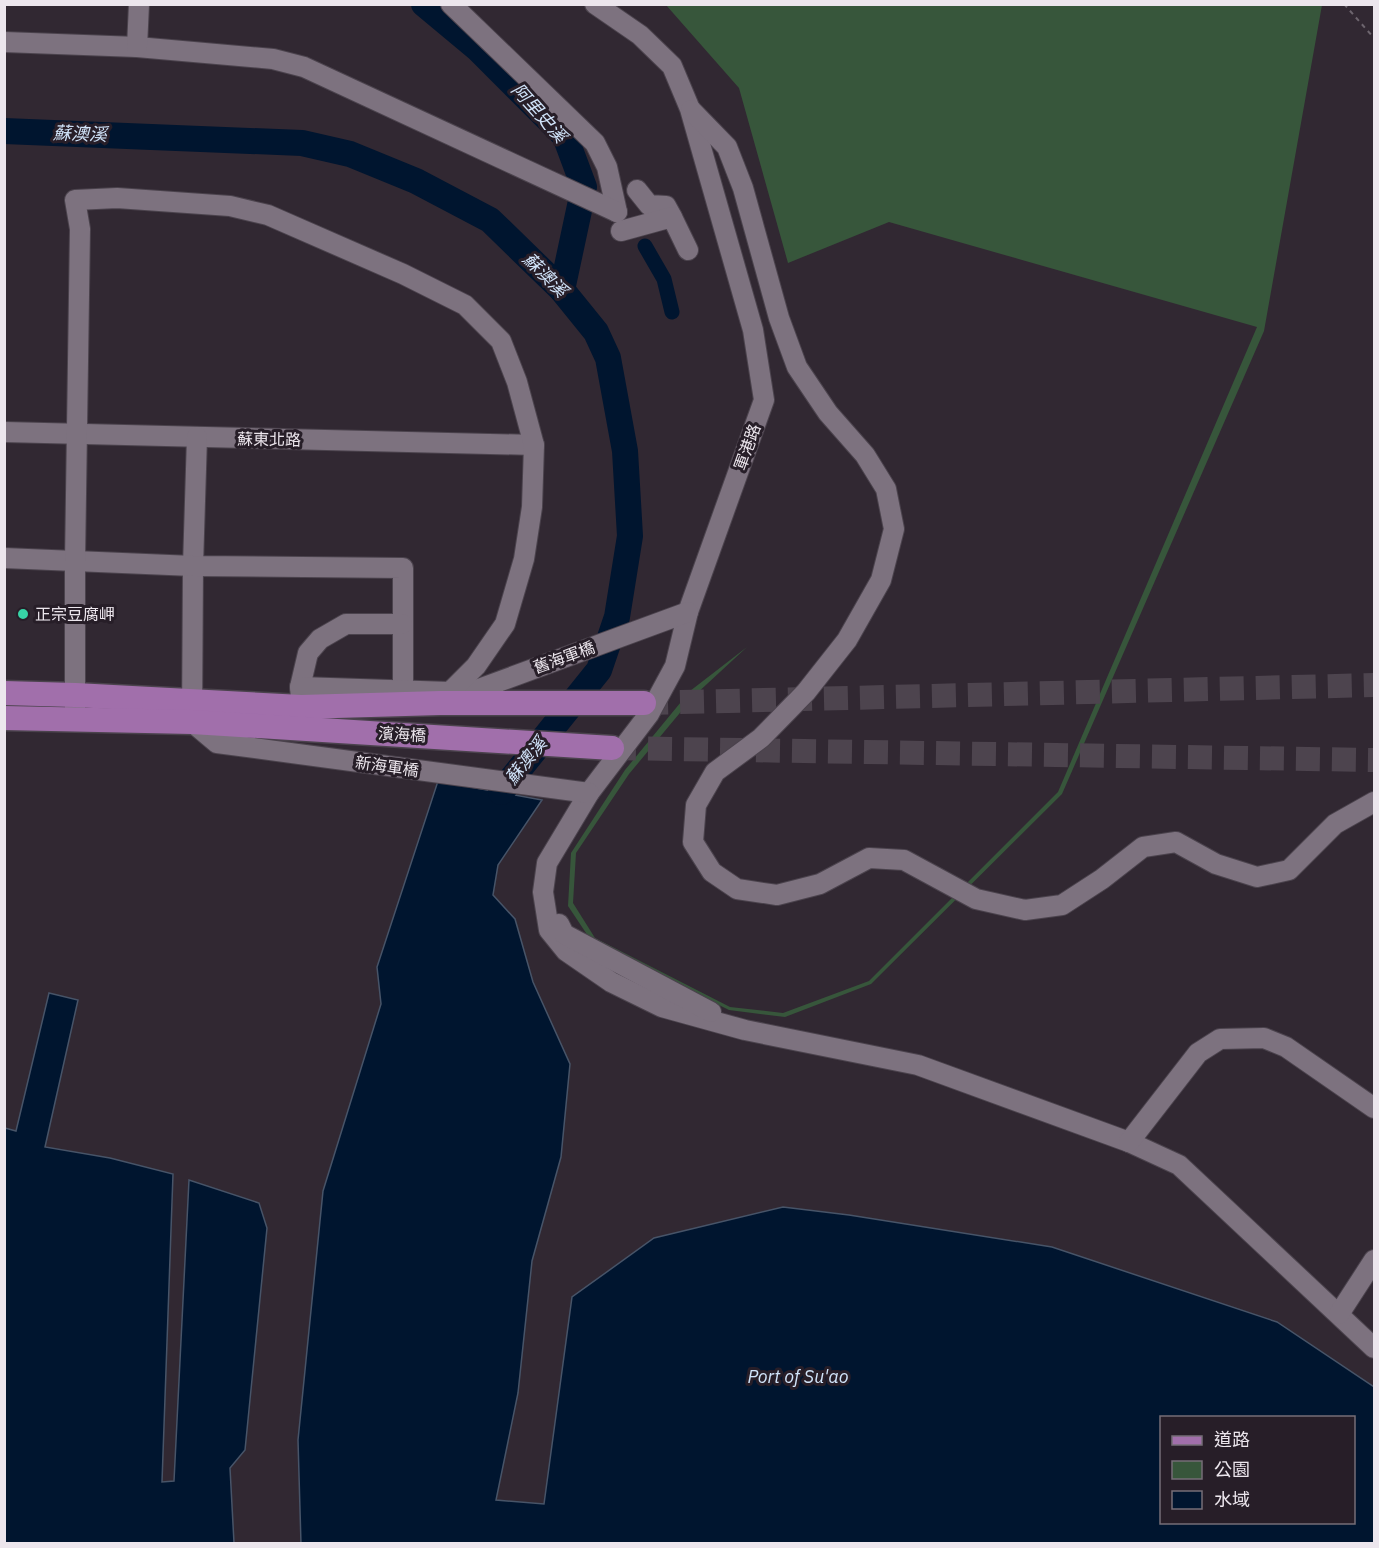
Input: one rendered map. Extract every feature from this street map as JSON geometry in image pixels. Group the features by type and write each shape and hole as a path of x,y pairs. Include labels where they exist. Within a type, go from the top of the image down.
{"main road":[{"path":"4,693 75,707 193,711 300,697 440,703 644,703"},
{"path":"4,718 75,707"},
{"name":"濱海橋","path":"193,711 612,748"}],"street":[{"path":"137,47 139,4"},
{"path":"451,4 595,143 607,167 613,216"},
{"name":"軍港路","path":"595,4 640,36 672,66 690,109 753,330 764,400 688,612 675,666 649,714 589,793 547,863 543,892 564,934 745,1030 918,1065 1129,1142"},
{"path":"4,42 137,47 273,59 304,67 562,186 613,216 672,217"},
{"path":"690,109 727,147 743,188 779,318 797,366 828,413 865,455 886,489 894,529 881,580 848,640 806,692 761,738 715,772 696,806 693,842 712,872 737,889 777,895 820,884 869,858 904,860 975,899 1025,910 1062,905 1102,879 1143,847 1176,842 1216,864 1257,877 1289,870 1335,824 1374,802"},
{"path":"637,190 649,206 666,206 688,250"},
{"path":"75,707 80,229 75,200 117,198 230,206 268,215 403,274 465,305 501,341 517,382 534,445 532,507 524,559 505,624 476,666 450,692 403,691 300,697 308,652 320,639 346,624 402,624"},
{"name":"蘇東北路","path":"4,432 534,445"},
{"path":"193,711 192,566 197,437"},
{"path":"4,558 192,566 403,568 403,691"},
{"name":"舊海軍橋","path":"440,703 688,612"},
{"name":"新海軍橋","path":"193,711 217,743 589,793"},
{"path":"1374,1108 1286,1047 1264,1038 1221,1039 1198,1053 1129,1142 1179,1165 1374,1348"},
{"path":"1339,1314 1374,1260"}],"path":[{"path":"1344,4 1374,38"}],"green space":[{"path":"666,5 1322,5 1264,331 1062,794 871,984 785,1017 729,1010 592,942 568,906 571,853 625,770 690,691 747,647 694,696 629,774 576,853 573,903 595,938 730,1007 783,1013 869,981 1058,792 1257,327 889,222 788,263 739,88"}],"water":[{"name":"Port of Su'ao","path":"438,781 542,800 498,865 493,895 515,919 533,982 570,1064 561,1157 532,1261 518,1393 496,1500 544,1504 572,1297 654,1238 783,1207 1052,1247 1277,1322 1374,1387 1374,1543 301,1544 298,1440 323,1191 381,1004 377,967"},
{"path":"49,993 78,1000 45,1147 110,1158 173,1174 162,1482 174,1481 189,1180 259,1203 267,1228 245,1450 230,1468 234,1543 5,1543 5,1128 16,1131"}],"waterway":[{"name":"阿里史溪","path":"424,4 478,49 565,136 584,187 562,290"},
{"name":"蘇澳溪","path":"4,131 302,143 350,154 416,181 490,220 562,290 596,332 608,358 625,451 630,536 617,617 599,670 501,792"},
{"path":"645,246 664,279 672,312"}],"tunnel":[{"path":"644,703 1374,685"},
{"path":"612,748 1374,760"}],"place":[{"name":"正宗豆腐岬","path":"23,614"}]}
